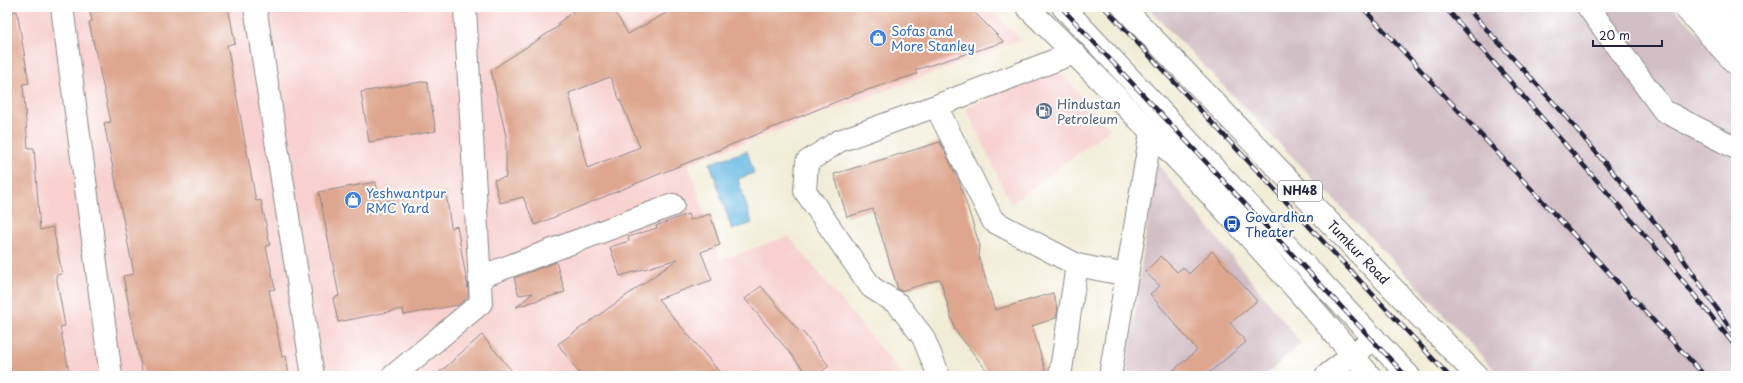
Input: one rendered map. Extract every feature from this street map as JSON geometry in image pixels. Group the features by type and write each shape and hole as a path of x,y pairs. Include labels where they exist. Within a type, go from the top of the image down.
{"main road":[{"path":"62,7 111,376"},
{"path":"255,7 313,376"},
{"path":"393,376 481,303 465,7"},
{"path":"1027,7 1151,132 1259,246 1370,376"},
{"path":"1063,7 1409,376"},
{"name":"Tumkur Road","path":"1123,7 1477,376"},
{"path":"1588,7 1664,111 1736,148"},
{"path":"1684,7 1736,64"},
{"path":"1709,7 1736,35"},
{"path":"1727,7 1736,17"},
{"path":"939,376 923,337 898,304 871,287 806,191 806,162 839,141 936,106 1074,53"},
{"path":"936,106 994,221 1077,265 1127,275"},
{"path":"1110,376 1151,132"},
{"path":"480,277 673,205"},
{"path":"1060,376 1077,265"},
{"path":"1326,376 1374,338"}],"shaded area":[{"name":"Yeshwantpur RMC Yard","path":"7,7 988,7 1021,40 688,164 720,260 789,236 903,376 7,376"},
{"path":"1147,7 1673,7 1736,72 1736,376 1500,376 1410,278"},
{"path":"1056,67 1110,129 1011,204 966,108"},
{"path":"1156,162 1301,343 1265,376 1126,376"}],"water":[{"path":"747,151 754,173 738,179 752,223 732,230 710,163"}],"building":[{"path":"89,7 228,7 235,43 227,45 256,201 261,200 270,245 266,246 275,289 269,290 282,357 286,356 289,376 143,376 123,276 134,274 104,123 111,122 89,22 92,21"},
{"path":"579,7 612,7 628,34 677,7 969,7 1004,42 915,70 917,74 855,94 535,225 523,197 500,203 494,180 506,177 506,136 491,70 559,26 558,23","holes":["610,77 640,147 587,168 569,93"]},
{"path":"17,11 29,83 23,84 28,148 34,148 40,230 53,227 62,274 56,275 65,326 60,327 70,376 7,376 7,12"},
{"path":"427,81 436,131 369,142 361,92"},
{"path":"940,142 959,181 980,246 979,257 995,310 1053,293 1058,310 1056,318 1032,326 1047,376 991,376 955,330 940,279 901,291 898,289 873,209 847,217 834,174"},
{"path":"376,182 379,202 446,192 451,228 457,226 468,289 468,297 458,305 404,315 403,309 338,322 333,298 339,296 319,192"},
{"path":"688,214 690,220 710,214 720,245 701,252 712,280 658,299 723,376 581,376 558,344 678,259 620,276 610,247 629,241 628,237 657,228 656,226"},
{"path":"1212,251 1257,301 1230,323 1246,342 1205,376 1167,376 1197,350 1150,294 1160,286 1145,272 1161,256 1177,272 1183,267 1189,274"},
{"path":"556,262 565,292 516,307 533,293 519,295 514,278"},
{"path":"761,286 800,332 802,331 829,366 815,376 809,376 745,299"},
{"path":"482,335 516,376 435,376 454,360"}],"railway":[{"path":"1061,7 1406,376"},
{"path":"1104,7 1449,376"},
{"path":"1362,7 1705,376"},
{"path":"1445,7 1662,255 1736,347"},
{"path":"1466,7 1563,113 1673,244 1736,337"}],"place":[{"name":"Sofas and More Stanley","path":"878,38"},
{"name":"Hindustan Petroleum","path":"1044,111"},
{"name":"Yeshwantpur RMC Yard","path":"353,200"},
{"name":"Govardhan Theater","path":"1232,224"}]}
